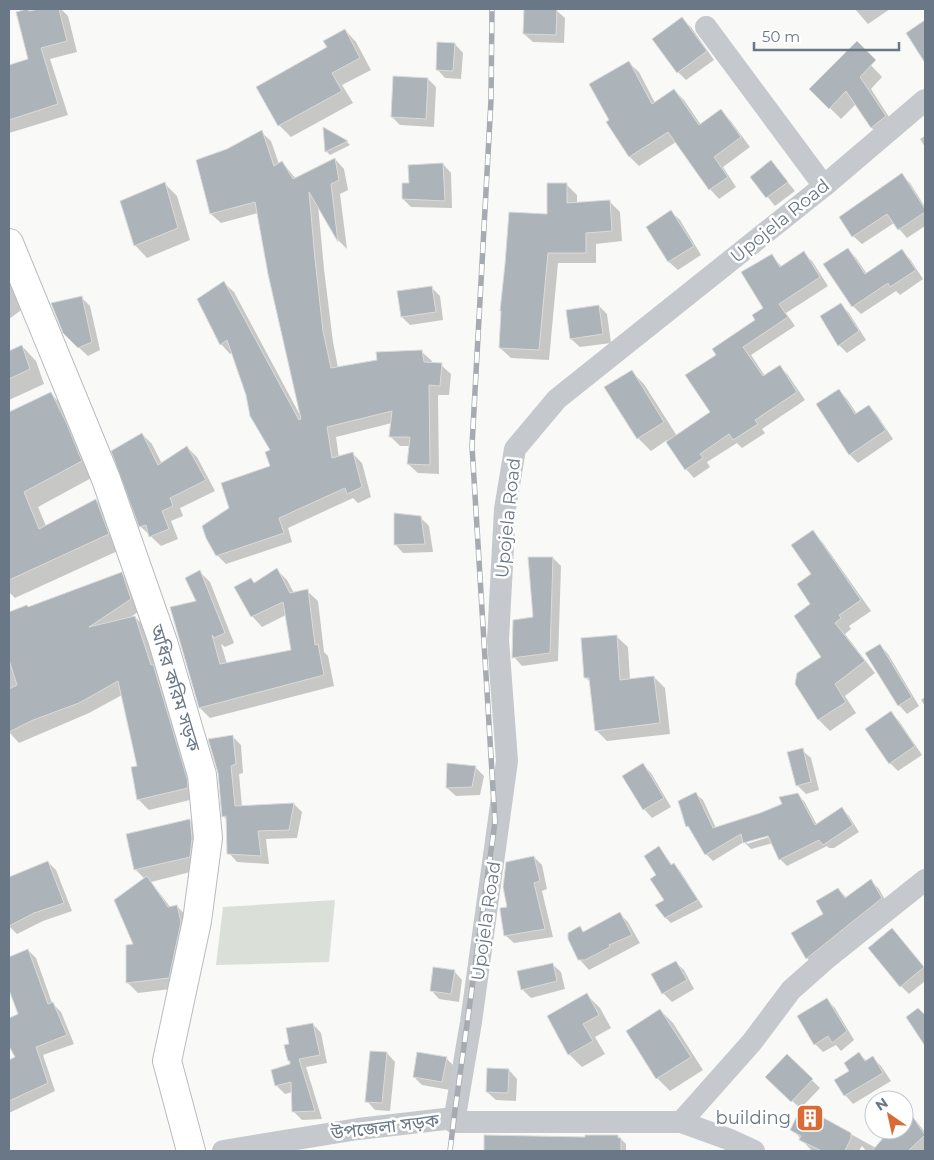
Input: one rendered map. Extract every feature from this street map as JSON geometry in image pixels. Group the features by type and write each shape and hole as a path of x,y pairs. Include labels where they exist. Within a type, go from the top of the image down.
{"main road":[{"name":"অধির করিম সড়ক","path":"9,244 106,479 163,642 202,775 208,838 197,921 167,1061 191,1151"}],"street":[{"path":"706,28 824,186"},
{"name":"Upojela Road","path":"454,1122 471,1022 508,761 498,640 505,509 515,449 557,399 824,186 925,100"},
{"path":"681,1122 752,1042 791,990 826,959 925,880"},
{"name":"উপজেলা সড়ক","path":"223,1151 358,1129 454,1118 454,1122"},
{"path":"454,1122 681,1122 728,1139 754,1151"}],"shaded area":[{"path":"335,900 329,962 216,965 223,907"}],"building":[{"path":"27,9 29,11 59,9 67,41 41,48 58,104 9,120 9,65 28,59 16,12"},
{"path":"524,9 557,9 556,35 523,34"},
{"path":"682,17 707,51 677,73 652,39"},
{"path":"925,20 925,63 906,33"},
{"path":"345,29 360,58 332,73 342,91 278,126 256,87 327,47 323,41"},
{"path":"857,41 876,60 860,77 886,116 871,128 846,91 829,109 809,89"},
{"path":"437,42 455,43 453,71 436,70"},
{"path":"629,61 652,104 674,89 699,125 721,109 741,137 714,157 728,177 709,190 668,132 629,157 606,122 609,120 589,84"},
{"path":"393,76 428,78 426,119 391,117"},
{"path":"323,127 348,141 325,152"},
{"path":"262,130 274,166 282,161 293,179 335,158 339,180 331,184 338,242 309,192 323,331 331,368 377,360 376,352 422,350 424,362 442,363 440,386 429,385 430,465 407,464 410,437 389,437 392,411 327,427 332,458 353,452 362,487 347,494 345,488 279,518 284,533 216,556 202,526 229,508 221,483 270,466 265,452 270,450 250,416 246,395 227,340 220,345 197,299 224,281 299,420 301,419 268,274 255,202 210,214 196,160 227,149"},
{"path":"771,160 788,182 766,198 750,177"},
{"path":"443,163 445,201 402,199 402,183 409,183 408,165"},
{"path":"902,173 925,209 925,212 898,230 887,214 852,237 839,217"},
{"path":"165,182 178,228 134,246 120,201"},
{"path":"547,183 567,183 567,203 610,200 612,231 586,233 586,253 548,253 539,350 499,348 500,311 509,212 547,214"},
{"path":"671,210 694,246 668,262 646,227"},
{"path":"848,248 865,274 902,249 916,270 890,287 888,283 852,307 823,264"},
{"path":"804,251 820,277 779,304 788,317 743,347 763,376 780,365 797,392 755,420 758,424 733,440 729,434 700,454 703,458 685,470 666,442 710,412 685,375 716,355 712,349 755,320 752,315 763,308 741,272 772,254 780,267"},
{"path":"432,286 436,312 401,317 397,291"},
{"path":"82,296 92,342 78,348 63,333 51,303"},
{"path":"841,303 859,331 838,346 820,316"},
{"path":"599,305 603,334 570,339 566,310"},
{"path":"22,345 30,369 9,379 9,351"},
{"path":"632,370 664,422 637,439 604,387"},
{"path":"839,389 855,414 869,405 886,430 849,455 816,404"},
{"path":"51,392 82,461 24,492 39,529 96,499 109,534 9,580 9,412"},
{"path":"142,433 158,465 187,446 206,480 170,498 173,506 162,511 169,529 149,537 146,525 139,527 111,451"},
{"path":"394,513 421,516 425,544 394,545"},
{"path":"813,530 861,600 839,615 841,618 835,623 865,661 835,684 846,702 818,720 795,684 797,673 821,657 794,616 810,604 797,584 811,574 791,545"},
{"path":"528,557 553,557 550,653 512,658 513,620 533,617"},
{"path":"277,568 290,593 308,589 315,645 318,644 324,675 199,708 170,607 196,601 185,578 200,570 225,633 214,638 212,635 220,664 291,650 283,602 251,617 234,587 251,578 254,583"},
{"path":"122,572 131,599 89,627 135,616 151,665 153,664 187,778 188,788 137,800 131,767 137,766 118,681 79,703 33,720 9,732 9,689 17,685 9,660 9,612 27,605 28,607"},
{"path":"617,635 620,680 654,676 660,723 595,731 589,678 584,678 581,638"},
{"path":"880,644 912,697 898,706 865,653"},
{"path":"891,711 915,746 889,764 865,729"},
{"path":"233,735 236,764 231,766 235,806 294,803 289,830 258,831 261,856 227,854 226,816 222,817 218,773 208,739"},
{"path":"803,748 811,782 796,786 787,752"},
{"path":"447,763 476,766 472,787 446,788"},
{"path":"643,763 664,798 643,810 622,776"},
{"path":"696,792 713,828 782,804 779,797 798,793 815,825 842,807 853,825 823,845 819,840 779,860 768,836 743,843 741,834 705,855 688,826 686,827 678,801"},
{"path":"190,819 192,838 190,857 134,870 126,834"},
{"path":"659,846 671,865 674,863 698,900 665,918 655,905 664,900 650,879 656,875 644,856"},
{"path":"534,856 540,881 534,883 545,929 504,936 500,908 507,907 503,887 506,862"},
{"path":"48,861 64,903 34,913 9,926 9,877"},
{"path":"147,876 168,907 177,905 181,922 169,978 126,983 126,945 133,944 114,900"},
{"path":"871,879 882,898 806,959 791,933 823,914 816,901 838,888 845,898"},
{"path":"620,912 632,935 609,945 610,947 585,960 578,960 568,939 568,933 580,926 583,932"},
{"path":"892,928 924,967 900,987 868,948"},
{"path":"28,949 48,1004 53,1002 67,1035 36,1047 48,1083 9,1101 9,1060 15,1057 9,1046 9,1018 18,1014 9,990 9,957"},
{"path":"676,961 687,980 662,994 651,974"},
{"path":"553,963 557,981 521,990 517,971"},
{"path":"433,967 455,970 451,994 430,991"},
{"path":"587,993 599,1015 583,1024 593,1041 568,1055 547,1016"},
{"path":"827,998 847,1031 832,1043 828,1036 814,1045 797,1016"},
{"path":"918,1008 925,1015 925,1046 906,1017"},
{"path":"660,1009 691,1057 656,1079 626,1031"},
{"path":"313,1023 320,1055 299,1059 315,1111 292,1112 291,1082 275,1086 271,1070 290,1064 284,1045 289,1044 286,1028"},
{"path":"370,1051 387,1052 382,1103 365,1102"},
{"path":"417,1052 447,1057 442,1082 413,1077"},
{"path":"859,1052 865,1061 873,1056 883,1073 844,1096 834,1080 849,1071 844,1063"},
{"path":"787,1054 813,1079 791,1102 765,1077"},
{"path":"487,1068 509,1069 508,1093 486,1092"},
{"name":"building","path":"802,1106 851,1133 851,1138 845,1151 822,1151 799,1140 801,1136 790,1130"},
{"path":"914,1119 925,1135 908,1151 872,1151 881,1140 914,1140"},
{"path":"484,1135 585,1137 585,1135 618,1135 618,1138 621,1138 621,1151 484,1151"}],"railway":[{"path":"450,1151 495,822 472,446 491,100 492,9"}],"place":[{"name":"building","path":"810,1118"}]}
